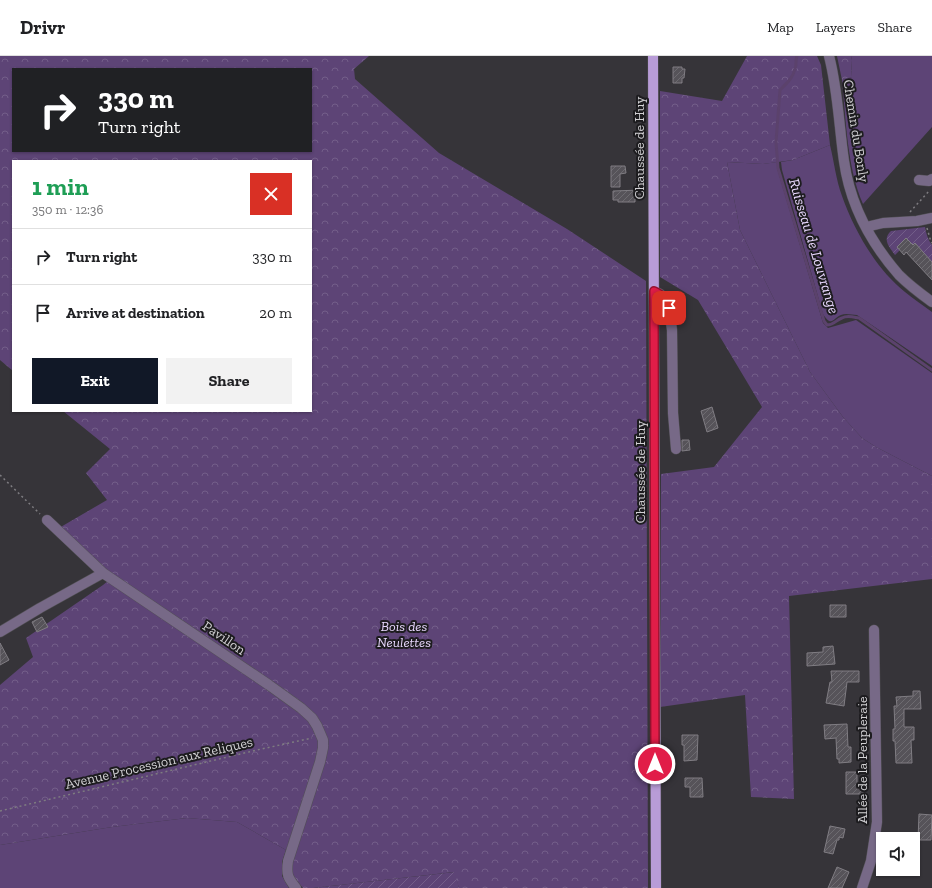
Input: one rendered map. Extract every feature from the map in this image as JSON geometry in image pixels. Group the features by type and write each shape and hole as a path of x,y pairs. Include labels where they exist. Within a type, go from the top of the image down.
{"main road":[{"name":"Chaussée de Huy","path":"653,56 656,888"}],"street":[{"name":"Chemin du Bonly","path":"829,56 834,78 844,162 848,182 855,202 866,226 881,252 911,286 932,302"},
{"path":"919,180 932,179"},
{"path":"866,226 883,223 917,222 928,219"},
{"path":"654,291 666,300 669,308 672,330 673,413 676,449"},
{"name":"Pavillon","path":"47,520 103,573 301,708 312,718 321,734"},
{"path":"0,632 103,573"},
{"name":"Allée de la Peupleraie","path":"862,888 871,861 877,822 874,630"},
{"path":"296,888 288,878 286,870 322,756 324,745 321,734"}],"path":[{"path":"901,222 932,187"},
{"path":"928,219 932,243"},
{"path":"0,475 47,520"},
{"name":"Avenue Procession aux Reliques","path":"0,811 257,750 314,738 321,734"}],"green space":[{"name":"Bois des Neulettes","path":"0,56 369,56 354,69 355,79 439,153 567,229 646,281 648,888 459,888 454,872 303,888 294,878 286,850 237,822 187,818 112,827 0,845 0,685 33,657 26,638 114,576 59,528 107,500 86,473 110,449 64,412 312,412 312,160 12,160 12,370 0,360"},
{"path":"747,56 817,56 821,65 830,145 793,160 763,164 727,162 740,230 810,372 843,417 862,438 876,447 932,476 932,579 789,596 794,799 751,797 745,695 660,707 661,474 714,467 762,407 698,300 660,277 660,91 722,101"},
{"path":"837,56 852,56 852,77 842,80"},
{"path":"852,56 932,56 932,127 863,204 850,159 842,80 852,77"},
{"path":"830,145 842,196 853,222 867,248 894,283 932,312 932,366 857,315 843,314 831,321 828,320 823,314 781,162 793,160"},
{"path":"727,162 763,164 777,162 777,168 823,323 828,328 856,320 932,373 932,476 876,447 862,438 843,417 810,372 740,230"},
{"path":"925,227 927,236 932,245 932,262 915,243 913,245 906,238 897,247 900,250 895,255 887,243 888,234 891,231"},
{"path":"187,818 237,822 286,850 282,862 282,876 289,888 0,888 0,845 112,827"},
{"path":"455,872 459,888 313,888"}],"building":[{"path":"673,67 682,67 682,69 685,69 682,83 673,83"},
{"path":"611,166 625,166 626,173 620,174 620,187 611,187"},
{"path":"641,190 641,199 635,199 635,202 618,202 618,200 613,200 613,191"},
{"path":"906,238 913,245 915,243 932,262 932,280 906,252 904,255 897,247"},
{"path":"712,407 718,428 707,432 701,411"},
{"path":"682,440 689,440 690,450 682,451"},
{"path":"830,605 846,605 846,617 830,617"},
{"path":"42,617 48,627 37,632 32,622"},
{"path":"0,643 9,660 0,665"},
{"path":"833,646 835,664 807,666 807,653 823,652 823,647"},
{"path":"831,671 859,671 859,682 847,682 844,706 826,703 830,682 832,682"},
{"path":"913,691 920,691 921,709 904,709 904,727 914,727 914,740 911,740 912,763 896,763 893,729 895,729 894,706 897,706 896,697 913,696"},
{"path":"847,724 848,747 851,747 851,762 839,763 839,759 837,759 836,738 825,739 824,725"},
{"path":"682,735 698,735 697,760 684,761 684,745 682,745"},
{"path":"846,772 857,772 857,786 863,786 863,794 846,794"},
{"path":"685,778 702,778 703,797 690,797 690,787 685,787"},
{"path":"919,814 932,815 931,840 920,840 920,832 918,832"},
{"path":"830,826 845,829 843,838 839,837 839,840 837,840 833,854 824,852"},
{"path":"837,867 849,872 842,888 828,888"}],"waterway":[{"name":"Ruisseau de Louvrange","path":"797,56 796,67 793,75 780,90 776,142 778,168 824,321 827,325 850,316 859,318 932,370"}],"route":[{"path":"655,764 654,291 666,300 669,308"}]}
